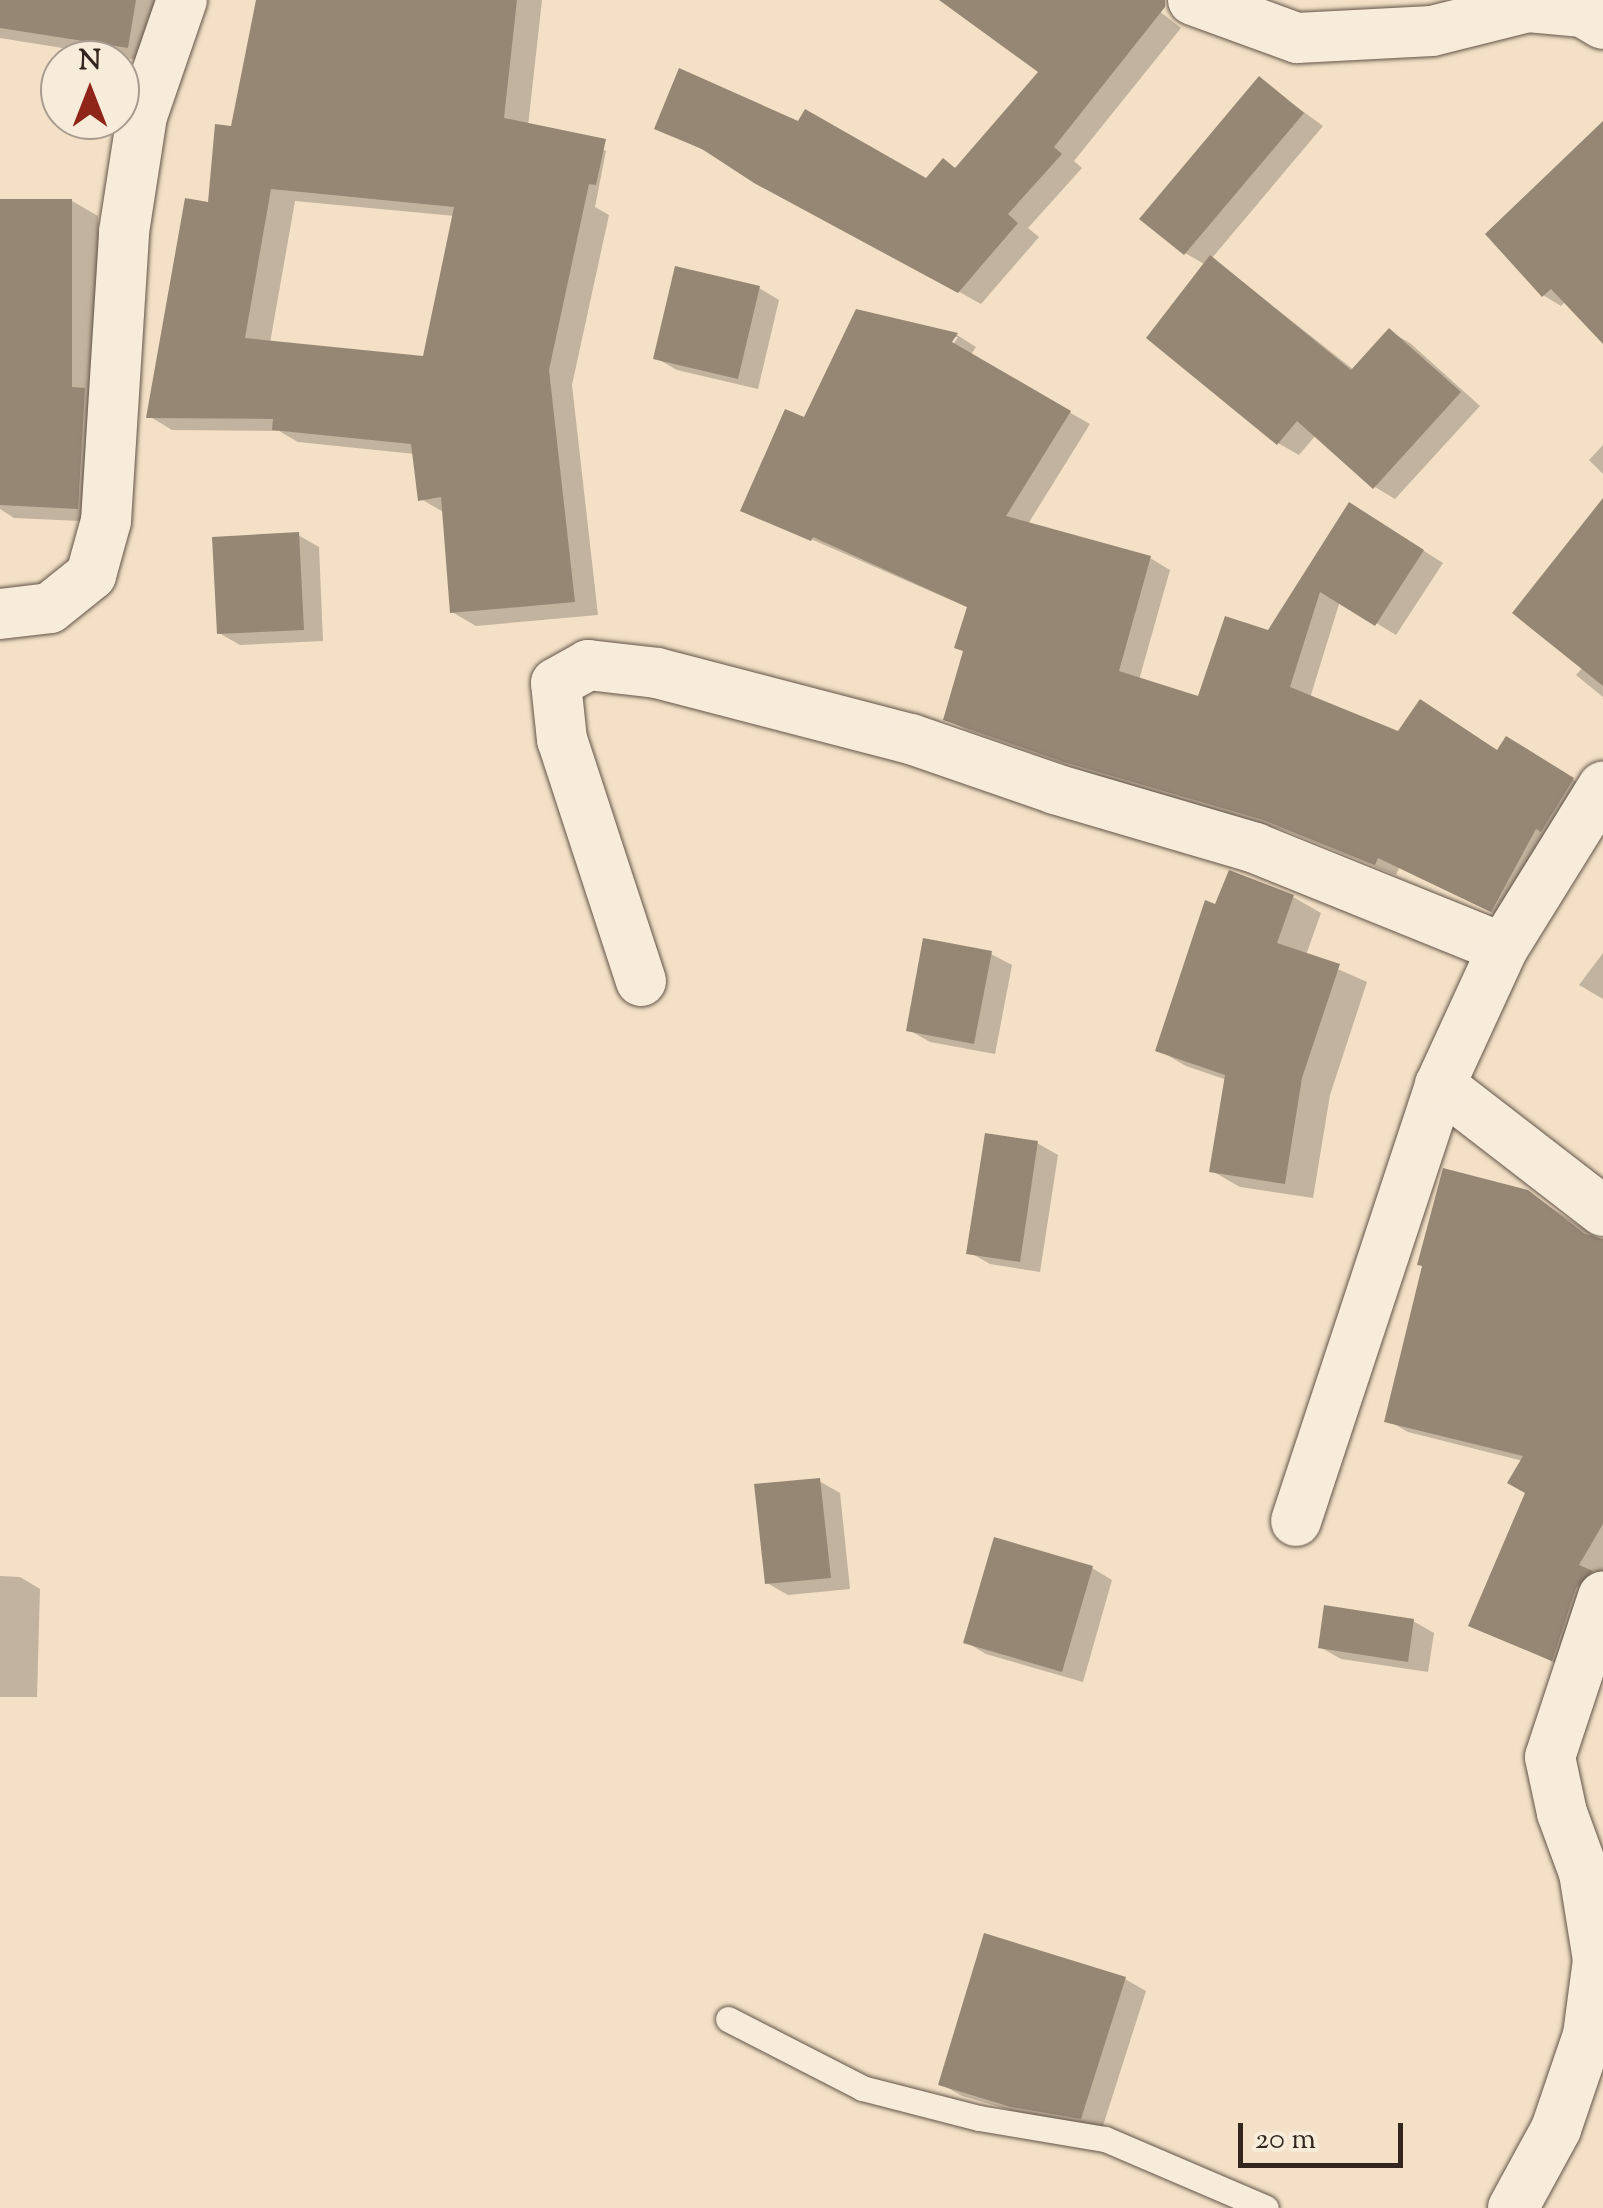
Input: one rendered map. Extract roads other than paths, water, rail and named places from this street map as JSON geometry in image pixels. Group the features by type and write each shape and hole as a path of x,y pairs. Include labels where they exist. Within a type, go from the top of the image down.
{"street":[{"path":"0,614 50,608 92,575 106,522 124,232 139,136 182,0"},
{"path":"1193,0 1297,38 1432,31 1528,7 1582,12 1603,24"},
{"path":"641,981 562,740 556,683 588,665 657,673 911,738 1056,788 1255,848 1503,948"},
{"path":"1296,1521 1440,1085 1503,948 1603,787"},
{"path":"1440,1085 1603,1211"},
{"path":"1512,2208 1556,2130 1588,2035 1598,1960 1584,1873 1562,1813 1550,1757 1603,1597"}],"lane":[{"path":"728,2018 862,2088 979,2118 1104,2140 1266,2208"}]}
